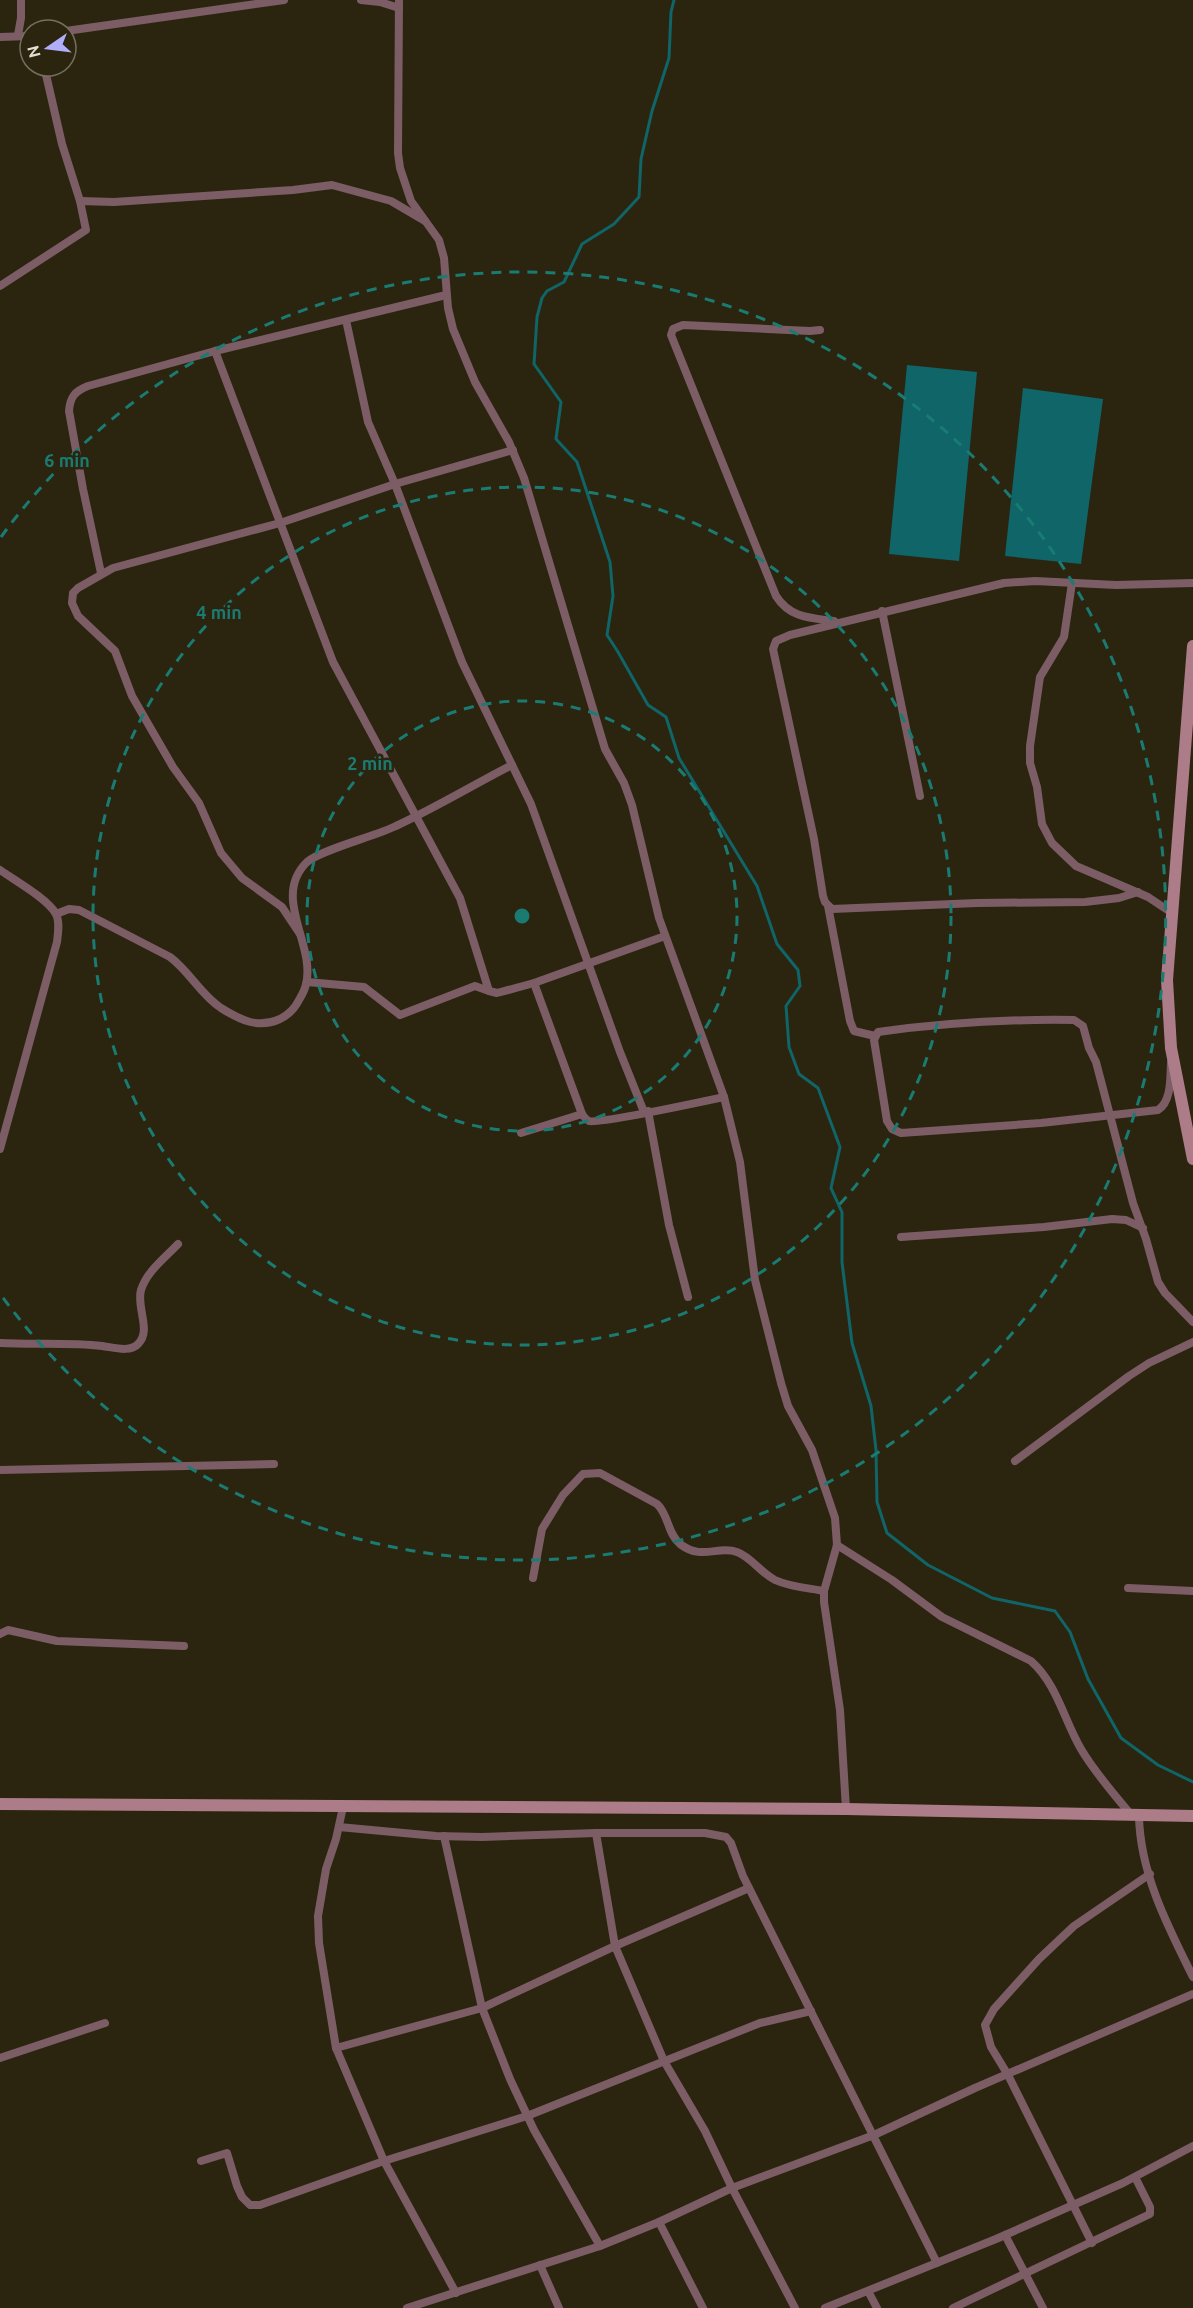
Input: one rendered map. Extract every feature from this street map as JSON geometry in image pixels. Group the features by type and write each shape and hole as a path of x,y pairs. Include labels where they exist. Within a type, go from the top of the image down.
{"street":[{"path":"21,0 21,18"},
{"path":"78,29 284,0"},
{"path":"361,0 399,4 398,153 400,168 411,201 439,240 444,258 446,295 453,329 475,381 513,450 524,478 605,749 621,776 632,805 647,876 665,936 724,1097 740,1162 755,1280 781,1383 788,1406 812,1450 836,1518 837,1545 824,1591 840,1710 846,1809"},
{"path":"0,37 18,35"},
{"path":"0,286 86,230 47,78"},
{"path":"80,201 114,202 293,190 332,185 392,201 428,223"},
{"path":"101,573 69,411 73,395 88,386 215,351 446,295"},
{"path":"346,320 368,422 395,484 458,653 531,804 620,1052 646,1112 669,1225 688,1297"},
{"path":"820,330 810,332 683,326 673,329 671,335 776,596 783,606 797,615 840,622"},
{"path":"215,351 333,662 464,906 489,991"},
{"path":"300,934 282,907 242,878 228,863 217,845 199,803 173,767 132,696 115,651 86,624 75,610 71,598 73,593 101,573 130,563 280,523 395,484 513,450"},
{"path":"875,1036 854,1031 850,1021 784,697 772,652 774,644 780,638 840,622 1004,583 1035,581 1072,584 1193,583"},
{"path":"1072,584 1064,637 1040,677 1030,746 1030,763 1037,788 1042,824 1052,843 1076,866 1138,892 1158,902 1172,913"},
{"path":"882,611 920,796"},
{"path":"875,1036 887,1121 896,1132 1111,1116 1147,1112 1163,1107 1170,1084 1172,1048 1167,980 1190,736 1193,646"},
{"path":"56,914 69,909 79,910 170,957 178,963 201,991 220,1007 252,1023 273,1022 285,1017 296,1005 307,982 305,952 294,909 294,890 300,872 307,862 327,852 380,833 512,765"},
{"path":"0,870 34,893 56,914 58,931 57,942 0,1149"},
{"path":"828,906 839,910 977,903 1085,902 1119,898 1138,892"},
{"path":"307,982 364,987 400,1015 475,986 497,993 534,983 665,936"},
{"path":"534,983 582,1114 590,1121 724,1097"},
{"path":"875,1036 879,1032 889,1030 979,1022 1074,1020 1083,1026 1158,1282 1165,1293 1193,1322"},
{"path":"1172,1048 1191,1138 1193,1159"},
{"path":"521,1133 582,1114"},
{"path":"901,1237 1044,1227 1112,1219 1126,1220 1143,1228"},
{"path":"0,1343 101,1345 122,1348 135,1346 143,1334 140,1297 143,1284 153,1269 178,1244"},
{"path":"1015,1461 1129,1376 1149,1363 1193,1342"},
{"path":"0,1470 274,1464"},
{"path":"533,1578 542,1529 563,1495 583,1474 594,1472 614,1480 662,1508 673,1537 691,1551 707,1554 736,1552 775,1580 789,1585 824,1591"},
{"path":"837,1545 892,1580 942,1617 1031,1661 1041,1670 1051,1684 1081,1749 1106,1785 1136,1816 1139,1836 1166,1922 1193,1977"},
{"path":"1128,1588 1193,1591"},
{"path":"0,1634 8,1630 57,1641 184,1646"},
{"path":"0,1804 846,1809 1193,1816"},
{"path":"343,1807 326,1869 318,1916 319,1943 336,2048 384,2160 456,2293"},
{"path":"339,1827 394,1833 482,1837 596,1833 705,1833 726,1837 731,1843 749,1888 937,2263"},
{"path":"596,1833 615,1946 664,2061 705,2131 795,2308"},
{"path":"444,1836 482,2008 527,2116 600,2246"},
{"path":"1092,2243 1008,2075 991,2047 985,2032 985,2025 994,2009 1039,1959 1074,1926 1150,1874"},
{"path":"336,2048 482,2008 615,1946 749,1888"},
{"path":"407,2308 600,2246 732,2188 874,2134 1193,1994"},
{"path":"201,2161 227,2153 242,2197 250,2205 255,2206 384,2160 527,2116 760,2023 811,2011"},
{"path":"0,2058 105,2023"},
{"path":"825,2308 1074,2205 1135,2177 1193,2146"},
{"path":"953,2308 1150,2214 1150,2208 1135,2177"},
{"path":"659,2222 703,2308"},
{"path":"1005,2235 1043,2308"},
{"path":"540,2265 559,2308"},
{"path":"868,2291 877,2308"}],"water":[{"path":"907,365 977,372 959,561 889,554"},
{"path":"1023,388 1103,399 1081,564 1005,556"}],"waterway":[{"path":"674,0 671,12 669,58 652,111 641,159 639,197 614,224 582,244 564,282 547,291 542,298 537,317 534,364 561,402 556,439 577,462 610,562 613,596 607,635 648,705 666,717 679,758 757,886 777,944 798,970 800,986 786,1006 789,1047 799,1074 818,1088 840,1147 831,1188 842,1212 842,1262 852,1343 871,1406 876,1450 877,1502 887,1533 928,1565 992,1598 1055,1611 1070,1632 1088,1679 1121,1738 1158,1765 1193,1782"}]}
